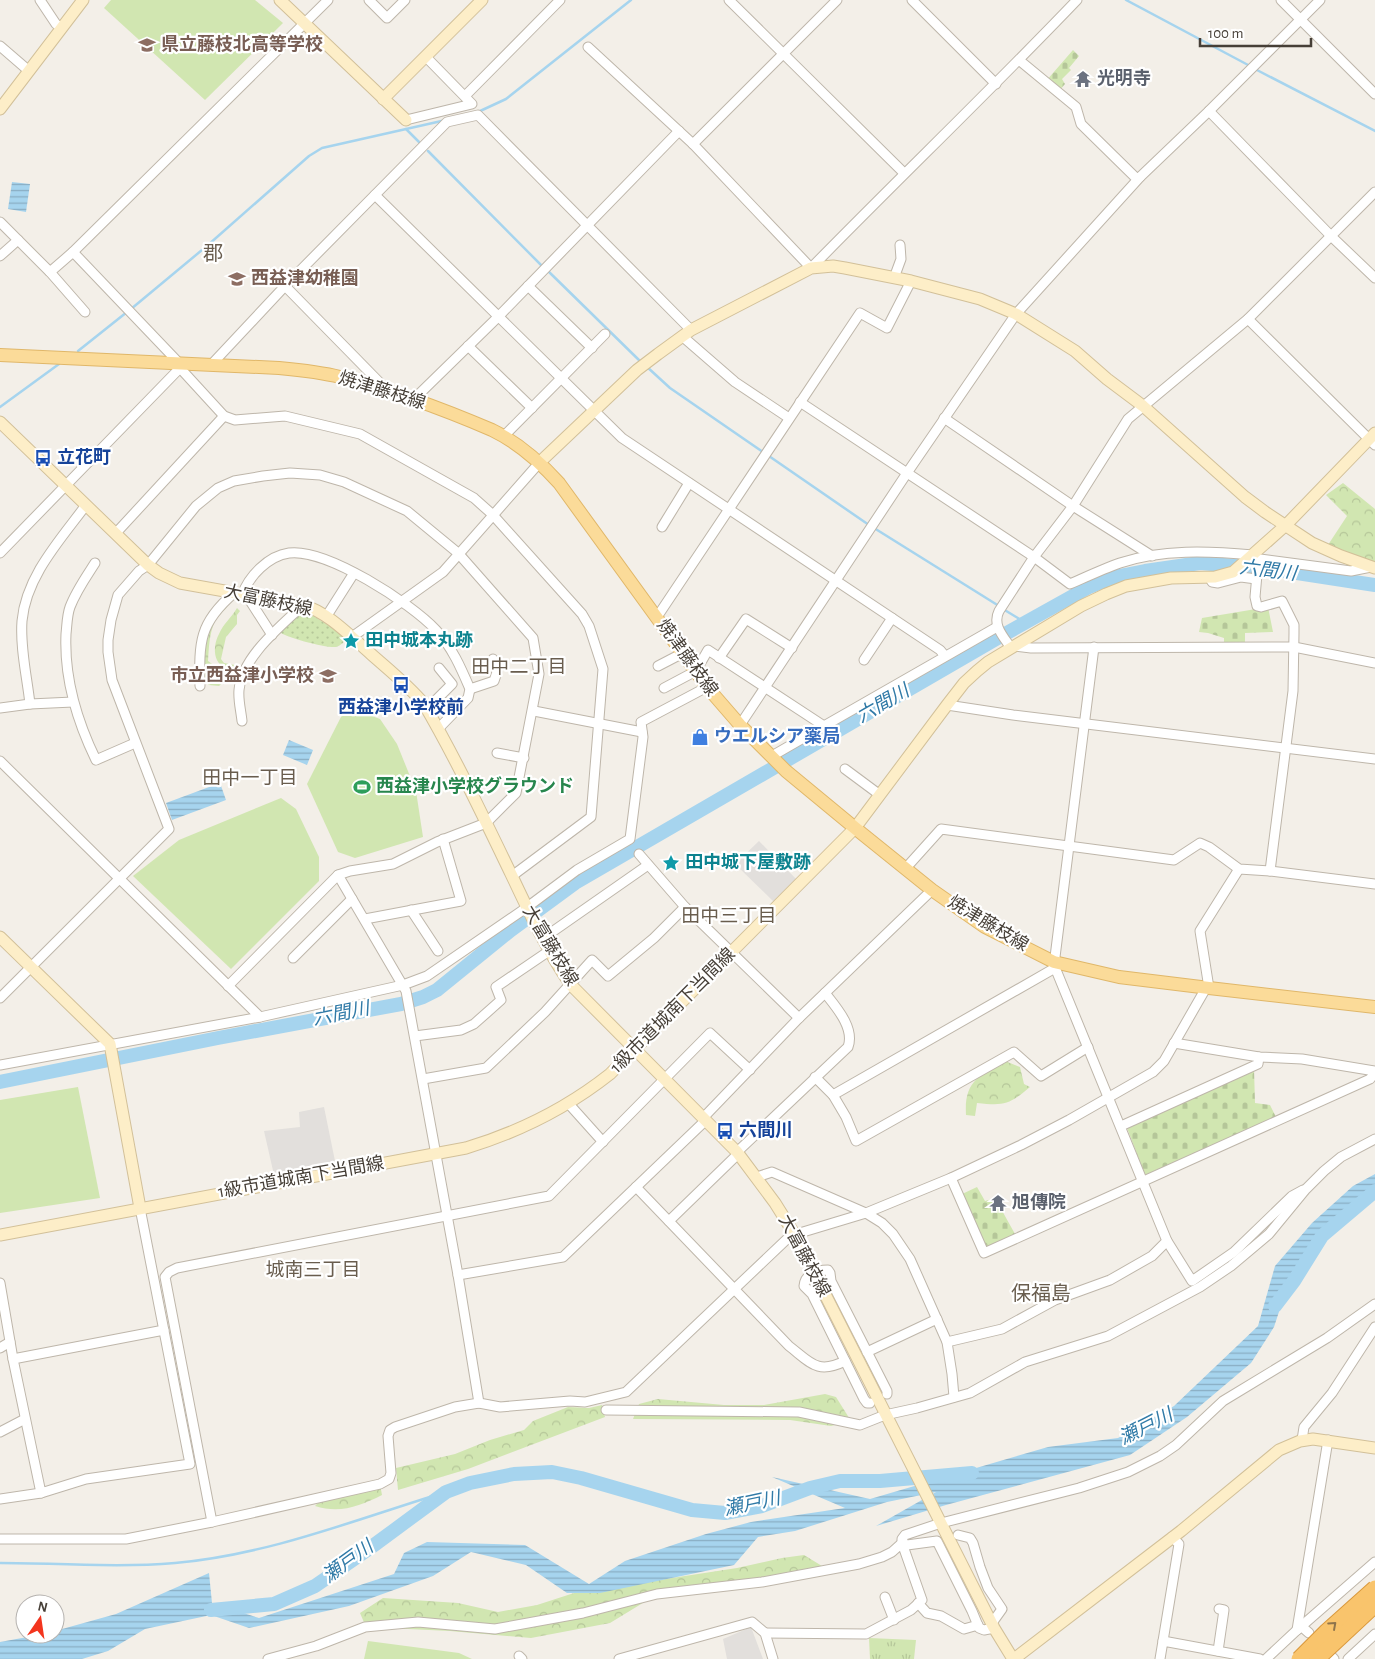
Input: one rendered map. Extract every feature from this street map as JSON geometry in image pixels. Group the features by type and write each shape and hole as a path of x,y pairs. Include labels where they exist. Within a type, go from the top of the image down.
{"highway":[{"path":"1299,1659 1375,1588"},
{"path":"1327,1658 1375,1605"}],"main road":[{"name":"焼津藤枝線","path":"0,355 179,366 211,365 279,368 316,372 387,390 465,418 504,436 540,462 560,483 707,687 740,725 786,771 855,828 932,890 985,927 1055,965 1207,988 1375,1007"}],"street":[{"path":"40,0 56,24 62,28"},
{"path":"0,109 83,0"},
{"path":"280,0 406,120 472,104 426,56"},
{"path":"50,272 73,252 328,0"},
{"path":"369,0 387,18 405,0"},
{"path":"382,99 482,0"},
{"path":"465,96 560,0"},
{"path":"729,0 904,173"},
{"path":"693,144 837,0"},
{"path":"912,0 996,84"},
{"path":"352,637 443,572 540,462 637,370 687,333 811,268 904,173 996,84 1077,0"},
{"path":"1281,0 1375,94"},
{"path":"740,725 907,473 1016,314 1140,177 1320,0"},
{"path":"0,46 29,71"},
{"path":"588,47 693,144 811,268"},
{"path":"1019,60 1076,107 1081,124 1136,178 1140,177"},
{"path":"1209,111 1332,237 1375,278"},
{"path":"442,112 447,122"},
{"path":"211,365 285,286 447,122 478,115 586,225 735,382 789,418"},
{"path":"413,400 498,317 679,131"},
{"path":"1375,192 1248,319 1128,419 1073,506 1034,557 996,618 998,629 1011,645 1032,648 1294,647 1375,663"},
{"path":"375,195 622,438 940,650 945,656"},
{"path":"0,222 50,272 85,312"},
{"path":"0,256 18,240"},
{"path":"894,278 900,258 900,245"},
{"path":"73,252 224,416 235,420 285,416 360,434 474,498 492,515 582,614 589,626 603,669 591,817 512,876"},
{"path":"811,268 833,266 911,281 980,300 1016,314 1076,351 1107,379 1143,406 1265,512 1312,543 1373,567"},
{"path":"657,617 860,313 887,328 911,281"},
{"path":"285,286 387,390"},
{"path":"528,286 592,348"},
{"path":"1248,319 1373,439"},
{"path":"504,436 605,334"},
{"path":"468,346 532,408"},
{"path":"0,553 179,366"},
{"path":"800,402 1034,557 1070,584 1120,563 1177,552 1223,552 1254,565"},
{"path":"116,533 224,416"},
{"path":"944,418 1073,506 1152,556"},
{"name":"大富藤枝線","path":"0,422 148,565 159,573 180,583 314,608 352,637 412,690 427,709 438,728 542,939 570,984 738,1153 757,1177 795,1235 993,1625 1013,1659"},
{"name":"1級市道城南下当間線","path":"0,1235 466,1148 523,1128 568,1103 594,1087 635,1050 855,828 964,683 977,671 1011,645 1081,606 1126,586 1171,578 1224,576 1254,565 1286,525 1373,439"},
{"path":"0,998 169,829 112,680 108,640 118,595 139,571 148,565 196,506 218,488 234,481 290,473 320,474 344,482 407,511 458,553 533,638 540,674 534,711 516,793 486,823 443,839 393,864 350,871 338,876 228,986"},
{"path":"662,527 689,483"},
{"path":"30,704 22,642 22,621 25,605 32,584 45,562 86,505"},
{"path":"200,686 200,650 205,628 220,605 241,594 247,583 261,567 277,557 289,553 306,554 354,573 384,588 435,629 455,654 470,689 468,698 438,728"},
{"path":"1209,577 1212,582 1218,584 1241,577 1260,559 1351,571 1373,567"},
{"path":"95,563 69,608 66,661 73,702 84,737 96,760 135,742"},
{"path":"1254,565 1257,606 1261,607 1282,601 1294,625 1293,690 1270,871"},
{"path":"326,617 354,573"},
{"path":"241,594 272,635"},
{"path":"242,721 239,692 242,678 254,656 272,635 303,605"},
{"path":"864,660 892,618"},
{"path":"719,658 746,619 792,648"},
{"path":"773,757 945,656 998,629"},
{"path":"1094,647 1068,846 1055,965 1167,1241 1192,1280 1234,1252 1292,1196 1306,1189"},
{"path":"664,688 696,671 708,650 824,726"},
{"path":"658,666 683,653"},
{"path":"470,689 494,681 497,672 493,659"},
{"path":"427,709 452,684 439,668"},
{"path":"0,1065 111,1046 405,988 529,913 577,870 630,839 643,737 641,722 707,687"},
{"path":"0,708 30,704 73,702"},
{"path":"947,705 1375,759"},
{"path":"534,711 642,732"},
{"path":"497,753 524,758"},
{"path":"0,761 121,878 260,1017"},
{"path":"845,769 880,795"},
{"path":"905,869 941,829 1174,860 1200,843 1209,846 1238,869 1375,884"},
{"path":"365,919 461,902 443,839"},
{"path":"639,854 685,907 799,1018"},
{"path":"542,939 648,864"},
{"path":"0,1539 126,1540 384,1483 391,1473 388,1436 390,1430 395,1426 455,1407 479,1403 500,1407 570,1400 585,1402 626,1392 787,1239 866,1213 951,1178 1029,1141 1153,1072 1164,1061 1207,988 1200,931 1238,869"},
{"path":"338,876 405,988 409,1002 448,1216 479,1403"},
{"path":"458,1275 563,1257 704,1119 825,992 932,890"},
{"path":"294,958 352,899"},
{"path":"423,1079 486,1068 545,1012 592,960 608,976 654,938 685,907"},
{"path":"411,910 438,951"},
{"path":"0,937 111,1046 140,1208 190,1464 86,1479 41,1493 0,1499"},
{"path":"415,1036 461,1030 474,1024 501,1000 496,986 549,951"},
{"path":"833,1095 1055,965"},
{"path":"669,1221 848,1047 850,1042 847,1027 840,1012 825,992"},
{"path":"212,1522 165,1277 169,1272 177,1268 549,1196 710,1033 750,1070"},
{"path":"951,1178 984,1253 1370,1079 1375,1072 1302,1059 1259,1057 1174,1043"},
{"path":"815,1077 833,1095 856,1141 1014,1052 1041,1076 1088,1047"},
{"path":"1121,1126 1258,1064 1259,1057"},
{"path":"568,1103 603,1142"},
{"path":"606,1410 799,1412 860,1425 970,1393 1024,1362 1108,1336 1200,1287 1231,1266 1262,1240 1324,1171 1341,1157 1375,1139"},
{"path":"757,1177 772,1172 866,1213 882,1223 893,1234 910,1259 947,1342 954,1397"},
{"path":"636,1187 789,1346 812,1363 827,1368 834,1367 845,1361"},
{"path":"947,1342 1002,1329 1055,1300 1110,1280 1152,1256 1167,1241"},
{"path":"870,1403 864,1400 812,1294 804,1286 806,1278 813,1272 828,1270 830,1273 832,1281 887,1394"},
{"path":"0,1283 13,1359 41,1493"},
{"path":"765,1632 866,1634 894,1620 922,1600 902,1543 905,1535 940,1521 1080,1488 1128,1472 1160,1456 1176,1445 1223,1401 1327,1338 1375,1304"},
{"path":"867,1352 937,1319"},
{"path":"1302,1440 1304,1427 1332,1393 1372,1336 1375,1327"},
{"path":"13,1359 164,1330"},
{"path":"0,1348 10,1342"},
{"path":"0,1432 25,1419"},
{"path":"1013,1659 1172,1537 1284,1447 1302,1440 1313,1439 1375,1448"},
{"path":"1299,1628 1328,1440"},
{"path":"902,1543 911,1545 926,1541 937,1541 979,1628 984,1630 993,1625 1002,1609 988,1588 973,1543 970,1538 958,1535"},
{"path":"1160,1659 1179,1544 1172,1537"},
{"path":"268,1659 316,1646 365,1626 418,1622 495,1629 583,1613 658,1594 762,1582 859,1564 882,1557 892,1552 902,1543"},
{"path":"1266,1659 1375,1562"},
{"path":"885,1597 894,1620"},
{"path":"918,1604 927,1613 942,1616 964,1629 978,1625"},
{"path":"1218,1651 1224,1610 1219,1609"},
{"path":"619,1659 752,1622 765,1632 773,1659"},
{"path":"1299,1628 1309,1633"},
{"path":"1348,1659 1375,1634"},
{"path":"1163,1641 1260,1659"}],"green space":[{"path":"111,0 255,0 283,23 205,100 104,8"},
{"path":"1073,50 1079,56 1069,68 1071,70 1062,79 1065,84 1058,92 1046,81"},
{"path":"1343,483 1375,509 1375,563 1326,548 1347,516 1326,495"},
{"path":"226,604 228,605 216,619 213,626 208,661 222,671 224,682 219,686 209,685 204,680 202,660 206,629"},
{"path":"1268,607 1273,632 1245,633 1245,644 1224,644 1224,638 1199,632 1202,618"},
{"path":"237,608 240,611 237,615 237,624 226,637 221,659 224,663 240,666 241,671 238,678 234,676 234,671 227,669 218,662 215,652 215,646 221,630"},
{"path":"301,608 342,634 345,638 343,643 336,647 324,646 298,640 279,632"},
{"name":"西益津小学校グラウンド","path":"353,709 380,719 397,744 416,791 423,837 355,858 338,852 307,784 344,711"},
{"path":"281,798 296,809 319,857 319,881 231,969 133,876 179,840"},
{"path":"1005,1061 1020,1067 1024,1084 1030,1087 1017,1098 1006,1103 977,1103 975,1116 966,1115 968,1094 975,1081"},
{"path":"1254,1069 1255,1103 1270,1105 1276,1117 1145,1175 1127,1128"},
{"path":"78,1087 100,1198 0,1213 0,1100"},
{"path":"977,1187 985,1201 995,1198 1015,1234 985,1249 960,1195"},
{"path":"825,1394 836,1397 851,1421 831,1426 790,1420 633,1419 639,1404 658,1399 724,1405 764,1405"},
{"path":"602,1405 605,1417 468,1469 398,1490 396,1468 455,1454 490,1440 524,1430 533,1421 568,1407 589,1408"},
{"path":"380,1484 382,1495 350,1508 333,1509 315,1506 324,1497"},
{"path":"804,1555 822,1566 821,1569 651,1598 610,1623 531,1638 450,1631 366,1627 360,1613 383,1598 458,1603 498,1612 537,1605 574,1593 737,1568"},
{"path":"869,1638 916,1640 914,1659 870,1659"},
{"path":"368,1641 459,1653 472,1659 364,1659"}],"shaded area":[{"path":"759,841 798,881 774,902 735,864"},
{"path":"324,1107 335,1161 274,1175 264,1131 300,1127 299,1112"},
{"path":"751,1627 763,1659 727,1659 723,1639"}],"water":[{"path":"12,182 30,184 26,212 8,209"},
{"path":"289,740 313,750 307,765 283,755"},
{"path":"220,783 226,800 172,820 166,803"},
{"path":"1375,1174 1375,1193 1315,1238 1292,1272 1274,1327 1251,1363 1187,1417 1130,1455 876,1526 936,1492 887,1502 795,1531 758,1537 734,1565 600,1593 567,1593 526,1565 471,1552 433,1576 349,1606 249,1628 211,1615 145,1629 108,1651 82,1659 0,1659 0,1642 15,1639 15,1644 65,1644 65,1628 116,1614 209,1573 212,1603 259,1618 394,1574 404,1553 427,1542 525,1545 589,1584 625,1561 706,1534 751,1522 845,1508 772,1477 870,1499 1048,1447 1118,1438 1174,1406 1258,1326 1275,1266 1312,1223 1353,1186"}],"waterway":[{"path":"478,112 506,99 631,0"},
{"path":"1126,0 1250,66"},
{"path":"1255,69 1375,131"},
{"path":"131,309 208,245 309,156 322,148 446,120"},
{"path":"406,129 419,142"},
{"path":"428,151 543,267"},
{"path":"547,270 642,363"},
{"path":"78,351 127,312"},
{"path":"0,407 59,364"},
{"path":"646,366 670,388 869,525"},
{"path":"874,528 999,606"},
{"name":"六間川","path":"0,1082 218,1038 401,1004 423,997 437,990 511,930 575,883 996,639 1089,587 1114,577 1200,563 1270,569 1375,585"},
{"path":"1003,609 1026,623"},
{"name":"瀬戸川","path":"1275,1306 1294,1281 1322,1236 1375,1191"},
{"name":"瀬戸川","path":"211,1610 274,1604 315,1586 446,1492 470,1483 514,1474 552,1472 581,1478 692,1510 725,1513 762,1506 810,1488 840,1481 880,1481 972,1473"},
{"path":"0,1563 131,1565 210,1559 312,1535 446,1492"}],"place":[{"name":"県立藤枝北高等学校","path":"147,45"},
{"name":"光明寺","path":"1083,79"},
{"name":"西益津幼稚園","path":"237,279"},
{"name":"立花町","path":"43,458"},
{"name":"田中城本丸跡","path":"351,641"},
{"name":"市立西益津小学校","path":"328,676"},
{"name":"西益津小学校前","path":"401,685"},
{"name":"ウエルシア薬局","path":"700,737"},
{"name":"西益津小学校グラウンド","path":"362,787"},
{"name":"田中城下屋敷跡","path":"671,863"},
{"name":"六間川","path":"725,1131"},
{"name":"旭傳院","path":"998,1203"}],"district":[{"name":"郡","path":"213,254"},
{"name":"田中二丁目","path":"519,667"},
{"name":"田中一丁目","path":"250,778"},
{"name":"田中三丁目","path":"729,916"},
{"name":"城南三丁目","path":"313,1270"},
{"name":"保福島","path":"1041,1294"}]}
